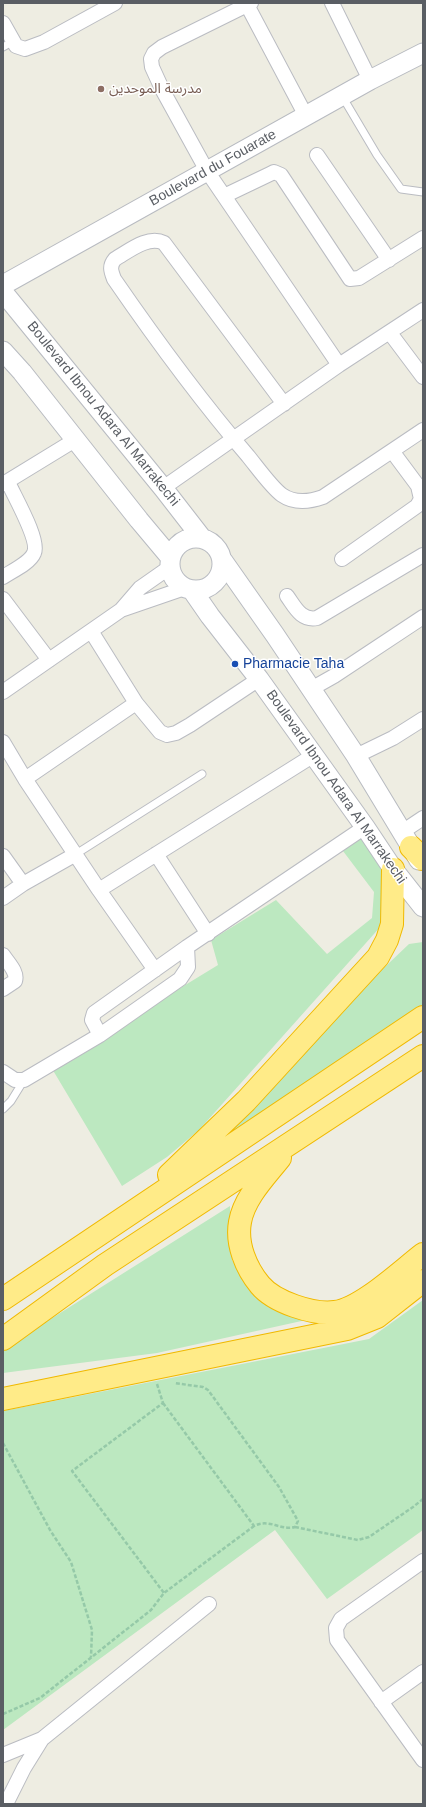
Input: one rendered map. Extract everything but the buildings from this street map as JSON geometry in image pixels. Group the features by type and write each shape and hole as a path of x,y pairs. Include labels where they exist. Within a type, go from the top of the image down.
{"highway":[{"path":"94,1238 171,1173 240,1106 378,956 387,940 392,924 393,869"},
{"path":"3,1300 423,1017"},
{"path":"3,1339 105,1266 423,1056"},
{"path":"291,1144 245,1206 240,1223 240,1244 246,1264 260,1286 281,1300 306,1310 335,1312 359,1304 423,1254"},
{"path":"3,1399 347,1329 377,1316 423,1281"}],"main road":[{"name":"Boulevard du Fouarate","path":"3,285 370,80 423,53"},
{"name":"Boulevard Ibnou Adara Al Marrakechi","path":"3,292 163,488 201,537"},
{"path":"3,351 22,372 139,520 170,562"},
{"path":"191,537 201,537 216,546 223,561 222,570 218,579 211,586 202,590 189,589 178,583 172,576 170,562 175,548 182,541 191,537"},
{"name":"Boulevard Ibnou Adara Al Marrakechi","path":"223,561 356,756 423,866"},
{"name":"Boulevard Ibnou Adara Al Marrakechi","path":"189,589 259,679 365,827 393,869 423,907"}],"street":[{"path":"3,23 8,44 25,50 32,48 115,3"},
{"path":"333,3 370,80"},
{"path":"306,116 248,4 162,47 154,53 151,59 152,67 163,90 207,171 339,365"},
{"path":"317,156 389,260"},
{"path":"224,196 270,174 278,173 306,210 350,279 353,280 359,278 423,238"},
{"path":"284,404 164,243 153,240 115,259 110,268 114,279 162,348 233,439 281,495 292,500 302,502 323,497 423,430"},
{"path":"163,488 339,365 423,310"},
{"path":"390,333 423,377"},
{"path":"3,577 28,561 34,554 35,547 30,528 5,483 75,440"},
{"path":"342,559 417,506 420,499 418,486 392,451"},
{"path":"287,596 300,614 306,618 317,618 423,555"},
{"path":"3,692 121,610 140,588 170,562"},
{"path":"121,610 189,589"},
{"path":"3,599 49,660"},
{"path":"310,689 334,676 423,617"},
{"path":"91,631 136,703 160,732 167,735 176,733 190,725 259,679"},
{"path":"25,779 136,703"},
{"path":"356,756 393,738 423,719"},
{"path":"3,742 8,763 25,779 99,890 155,970"},
{"path":"99,890 314,755"},
{"path":"412,846 423,818"},
{"path":"100,1035 92,1020 94,1013 187,947 365,827"},
{"path":"3,898 23,884 76,854"},
{"path":"156,854 208,934"},
{"path":"3,856 23,884"},
{"path":"3,1072 15,1080 24,1080 100,1035 180,979 188,967 187,947"},
{"path":"3,955 16,977 15,981 3,989"},
{"path":"423,1561 341,1619 336,1628 337,1640 423,1760"},
{"path":"3,1755 42,1739 209,1604"},
{"path":"381,1702 423,1672"},
{"path":"6,1804 24,1768 42,1739"}],"lane":[{"path":"342,96 377,155 401,189 423,192"},
{"path":"76,854 202,774"},
{"path":"3,1109 11,1101 24,1080"}],"path":[{"path":"151,1384 162,1382"},
{"path":"167,1382 203,1386 208,1390 279,1487 298,1521 295,1527"},
{"path":"156,1383 163,1403 254,1526"},
{"path":"163,1403 72,1471 164,1593"},
{"path":"3,1443 50,1530 71,1562 92,1630 91,1658"},
{"path":"3,1714 40,1698 151,1610 164,1593 254,1526 266,1522 289,1529 295,1527 358,1540 369,1537 423,1499"}],"green space":[{"path":"364,836 381,860 386,902 382,925 199,1130 167,1157 122,1186 51,1067 218,965 211,940 276,900 327,954 372,918 374,892 343,851"},
{"path":"423,942 423,1005 227,1136 346,1004 409,944"},
{"path":"230,1206 232,1260 253,1295 306,1320 157,1353 3,1373 3,1349"},
{"path":"423,1300 423,1530 327,1599 275,1530 3,1730 3,1411 369,1339"}],"place":[{"name":"مدرسة الموحدين","path":"101,89"},
{"name":"Pharmacie Taha","path":"235,664"}]}
